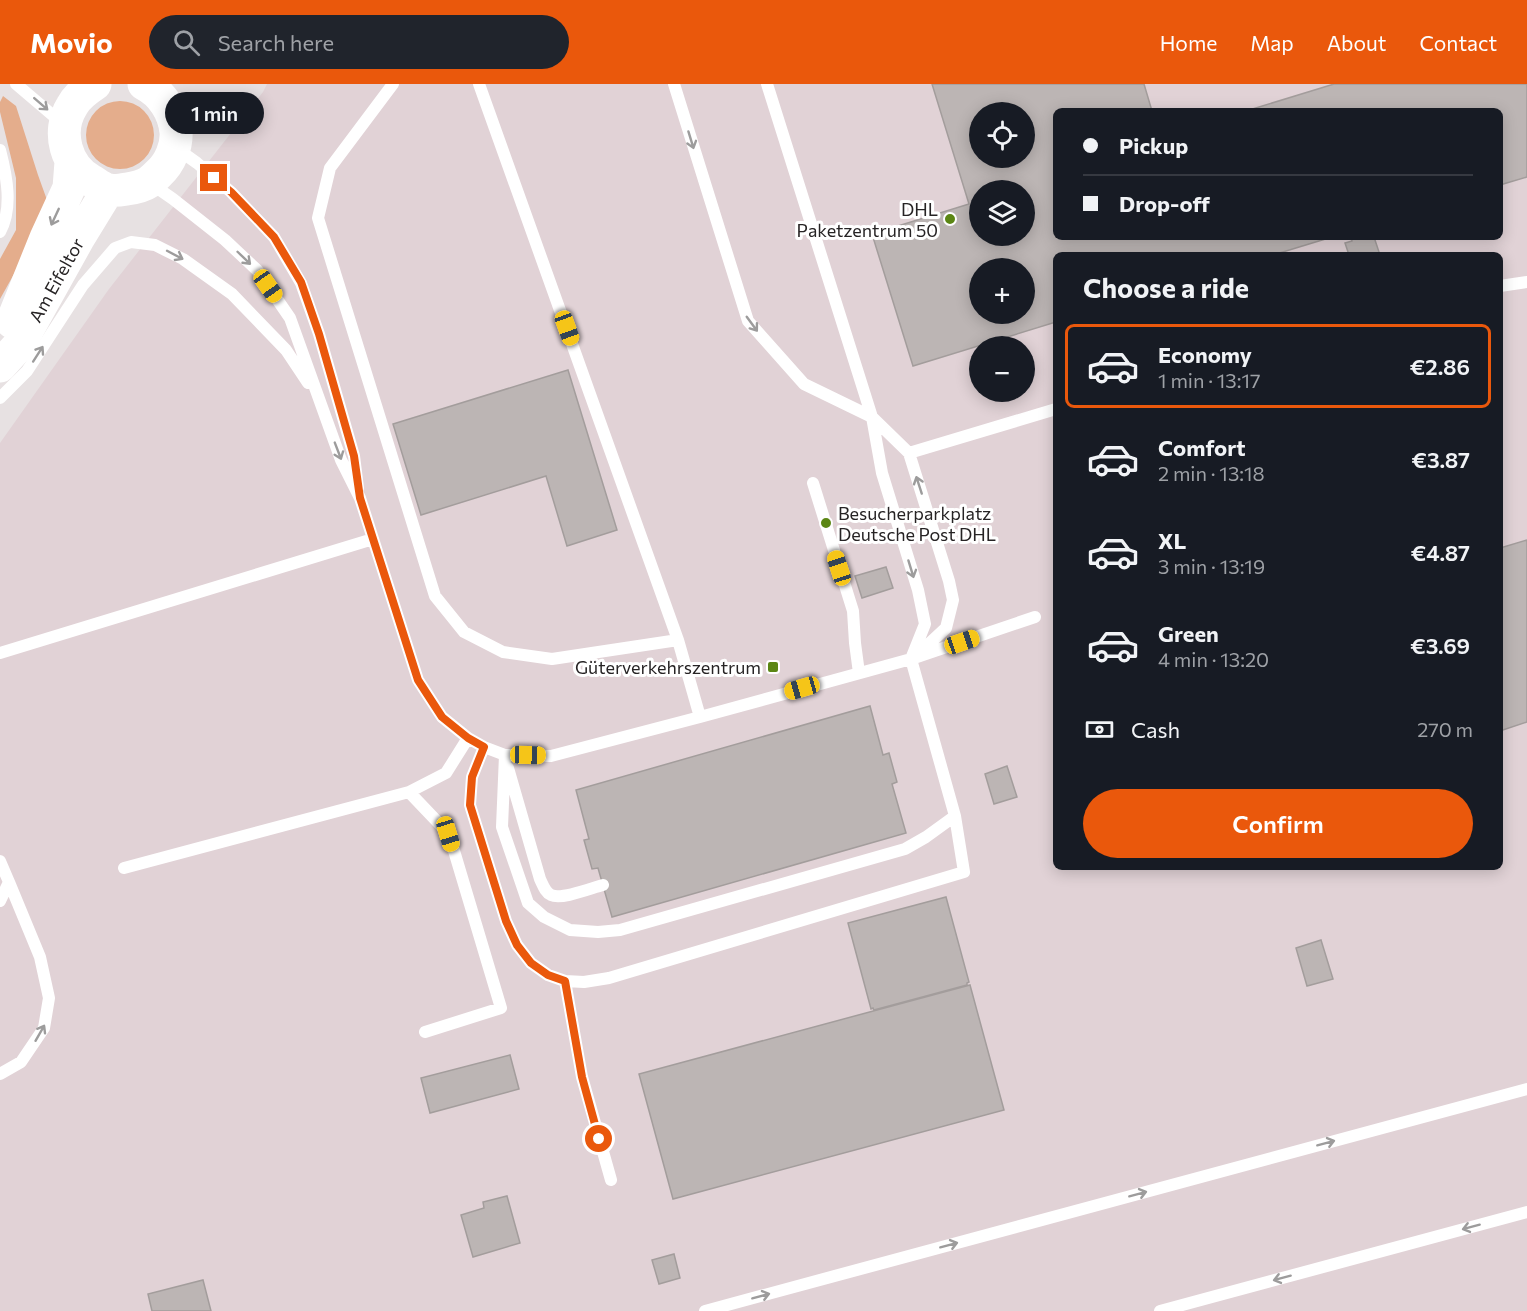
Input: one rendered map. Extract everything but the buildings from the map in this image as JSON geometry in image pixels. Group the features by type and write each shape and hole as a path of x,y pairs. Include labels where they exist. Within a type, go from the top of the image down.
{"main road":[{"path":"71,162 84,177 108,190 133,189 148,182 165,167 175,147 174,120 161,96 149,85"},
{"path":"64,125 71,106 83,86"},
{"name":"Am Eifeltor","path":"0,351 69,188 71,162 65,144 64,125"},
{"name":"Am Eifeltor","path":"0,366 19,345 108,190"}],"lane":[{"path":"16,84 64,125"},
{"path":"393,84 330,168 318,218 435,596 465,632 503,652 552,659 678,639"},
{"path":"479,84 678,639 700,717"},
{"path":"674,84 748,321 804,384 872,417 909,453 949,581 952,600 946,628 911,659"},
{"path":"484,747 472,777 470,805 506,921 517,945 531,963 548,975 565,981 584,982 609,978 963,872 955,816 911,659 925,624 918,590 882,473 872,417 767,84"},
{"path":"175,147 231,192 274,237 301,282 319,334 354,456 360,498"},
{"path":"0,150 7,179 6,221 0,232"},
{"path":"148,182 225,240 257,270 290,318 341,460 360,498 418,680 442,717 468,738 484,747 505,755 552,756 859,674 1035,617"},
{"path":"0,398 27,371 83,285 115,248 131,242 155,244 183,259 232,294 286,350 320,402"},
{"path":"1503,286 1527,282"},
{"path":"909,453 1053,410"},
{"path":"813,483 853,610 859,674"},
{"path":"0,653 373,539"},
{"path":"124,868 409,792 446,773 468,738"},
{"path":"505,755 502,827 528,903 544,917 570,930 598,932 620,930 905,849 955,816"},
{"path":"505,755 545,890 552,895 566,896 603,885"},
{"path":"409,792 448,834 501,1008 425,1032"},
{"path":"0,861 40,957 49,998 44,1028 21,1062 0,1074"},
{"path":"0,901 9,882"},
{"path":"565,981 582,1077 611,1180"},
{"path":"705,1311 1527,1089"},
{"path":"1160,1311 1527,1212"}],"shaded area":[{"path":"267,84 1527,84 1527,1311 0,1311 0,443 109,289"},
{"path":"3,96 16,106 47,200 42,224 0,299 0,259 16,230 16,178 0,112 0,102"},
{"path":"113,101 127,101 139,106 149,116 154,135 149,154 139,164 127,169 113,169 101,164 91,154 86,142 86,128 91,116 101,106"}],"place":[{"name":"DHL Paketzentrum 50","path":"950,219"},
{"name":"Besucherparkplatz Deutsche Post DHL","path":"826,523"},
{"name":"Güterverkehrszentrum","path":"773,667"}],"route":[{"path":"214,178 231,192 274,237 301,282 319,334 354,456 360,498 418,680 442,717 468,738 484,747 472,777 470,805 506,921 517,945 531,963 548,975 565,981 582,1077 599,1139"}]}
